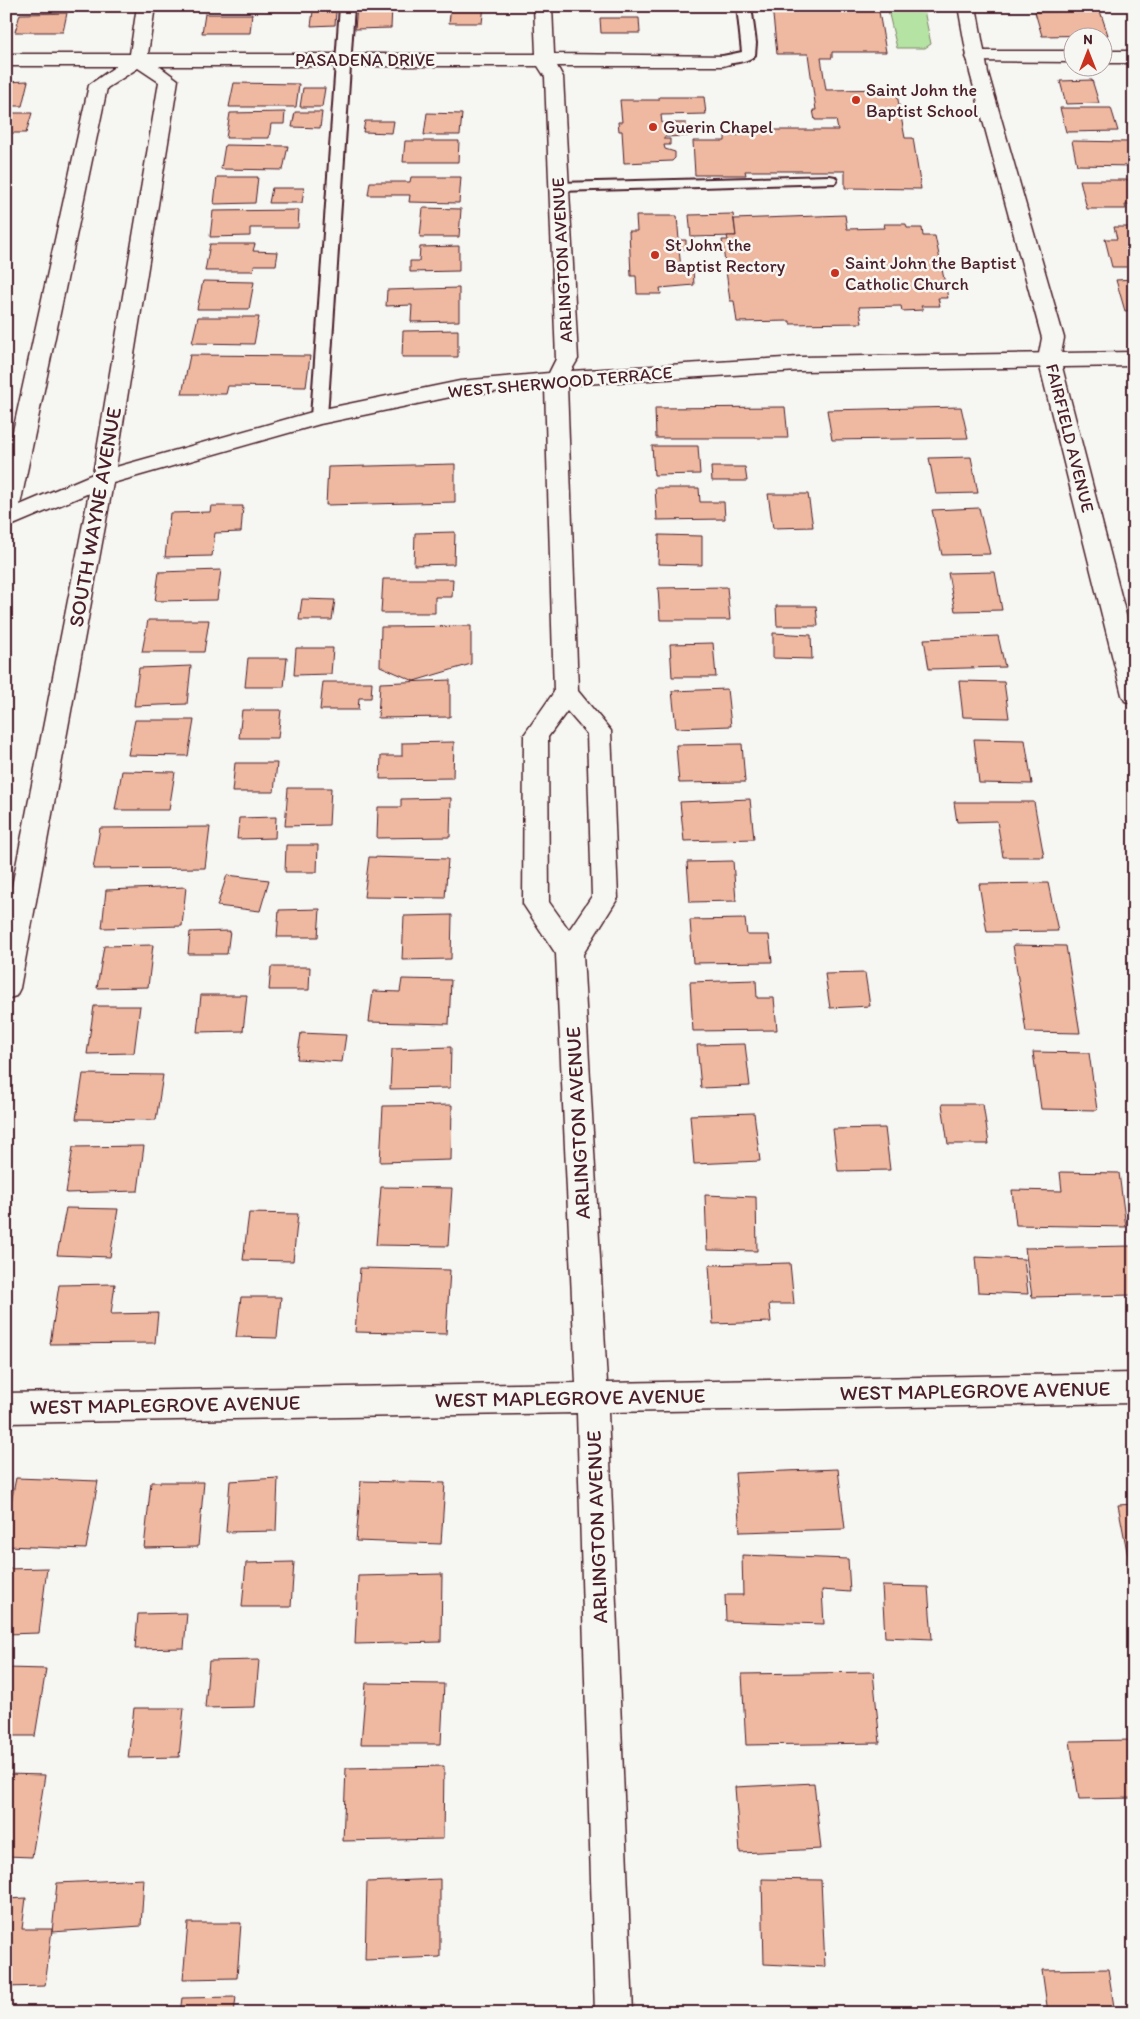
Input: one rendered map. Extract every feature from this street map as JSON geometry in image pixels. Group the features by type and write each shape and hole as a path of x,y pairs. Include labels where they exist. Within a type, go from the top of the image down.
{"street":[{"path":"6,518 98,84 138,60 146,6"},
{"name":"ARLINGTON AVENUE","path":"543,6 545,61 554,77 567,359 556,379 566,694"},
{"name":"FAIRFIELD AVENUE","path":"967,6 975,58 1053,338 1049,359 1134,695"},
{"path":"975,58 1062,57"},
{"path":"1112,57 1134,57"},
{"name":"PASADENA DRIVE","path":"6,60 723,60"},
{"name":"SOUTH WAYNE AVENUE","path":"6,988 103,478 168,80 138,60"},
{"name":"WEST SHERWOOD TERRACE","path":"6,518 103,478 319,417 460,388 556,379 799,364 1134,359"},
{"path":"566,694 599,731 605,898 569,952 536,904 536,735 566,694"},
{"name":"ARLINGTON AVENUE","path":"569,952 592,1397 614,2013"},
{"name":"WEST MAPLEGROVE AVENUE","path":"6,1408 1134,1388"}],"lane":[{"path":"319,417 322,346 348,6"},
{"path":"723,60 748,55 749,43 744,6"},
{"path":"559,187 830,180"}],"green space":[{"path":"887,6 923,6 931,44 925,48 897,48"}],"building":[{"path":"357,6 392,6 391,28 355,29"},
{"path":"451,6 484,6 482,23 449,23"},
{"name":"Saint John the Baptist School","path":"772,6 878,6 886,52 832,52 832,58 821,58 826,90 896,89 905,138 913,138 921,189 845,188 845,171 745,171 746,175 695,175 693,141 725,141 725,135 739,135 739,130 838,130 836,120 815,120 813,110 816,110 808,54 777,54"},
{"path":"313,11 336,11 335,25 311,26"},
{"path":"1100,11 1106,28 1062,28 1062,36 1042,36 1035,12"},
{"path":"67,13 63,32 15,32 20,14"},
{"path":"205,14 252,14 250,33 202,33"},
{"path":"600,18 639,18 640,33 601,33"},
{"path":"1092,80 1099,103 1066,104 1060,81"},
{"path":"28,81 22,106 6,106 6,82"},
{"path":"234,83 299,84 296,107 229,107"},
{"path":"303,88 325,88 322,107 300,107"},
{"name":"Guerin Chapel","path":"659,97 704,97 706,114 661,115 662,123 686,123 688,136 664,137 664,139 670,139 670,145 664,145 665,149 675,152 675,158 672,161 624,163 622,131 619,131 618,122 622,122 620,100 659,100"},
{"path":"1060,108 1111,108 1118,131 1066,132"},
{"path":"285,112 284,124 271,124 269,138 226,138 230,113"},
{"path":"295,112 322,112 320,128 292,127"},
{"path":"6,113 32,113 26,133 6,133"},
{"path":"427,113 462,114 460,135 424,135"},
{"path":"365,121 394,121 392,133 363,132"},
{"path":"405,141 459,141 458,162 403,162"},
{"path":"1072,141 1128,142 1133,166 1077,165"},
{"path":"225,145 288,146 283,170 221,169"},
{"path":"217,177 258,177 255,203 214,204"},
{"path":"411,177 461,177 459,203 409,202 410,195 368,195 370,182 410,182"},
{"path":"1080,180 1134,180 1134,205 1125,205 1126,209 1087,209"},
{"path":"272,188 304,188 302,203 269,203"},
{"path":"423,208 461,209 459,237 420,237"},
{"path":"299,210 298,228 250,228 250,236 210,237 213,211"},
{"path":"733,214 736,236 691,237 689,215"},
{"name":"Saint John the Baptist Catholic Church","path":"845,215 847,229 885,228 884,224 906,224 907,228 922,228 923,236 935,236 948,298 938,298 940,306 921,306 923,310 902,311 901,306 859,307 862,323 790,324 790,321 737,322 734,301 730,301 722,240 728,240 727,236 736,236 734,219"},
{"name":"St John the Baptist Rectory","path":"636,216 677,216 679,240 686,240 686,249 679,249 681,269 693,269 694,285 660,288 661,294 637,294 636,276 631,276 629,231 637,231"},
{"path":"1114,227 1134,227 1134,267 1112,267 1105,239 1117,239"},
{"path":"210,244 255,244 253,251 278,252 276,265 254,265 253,271 205,271"},
{"path":"459,246 459,271 410,272 410,261 419,261 420,247"},
{"path":"1134,279 1134,310 1125,311 1116,280"},
{"path":"203,281 254,282 249,309 197,309"},
{"path":"459,288 459,321 411,322 412,305 386,306 387,290"},
{"path":"198,317 259,317 254,344 192,343"},
{"path":"458,330 458,357 402,357 403,331"},
{"path":"190,355 310,356 306,387 228,386 226,394 182,394"},
{"path":"785,407 788,438 656,438 655,408"},
{"path":"961,407 968,438 832,440 827,410"},
{"path":"652,446 698,446 700,474 654,475"},
{"path":"971,457 978,493 936,494 929,458"},
{"path":"455,464 455,502 326,505 328,467"},
{"path":"711,467 745,467 747,481 712,481"},
{"path":"655,488 699,488 700,502 724,502 725,519 657,520"},
{"path":"768,494 808,494 813,527 773,528"},
{"path":"211,506 243,506 241,532 215,533 212,556 165,557 170,513 210,512"},
{"path":"979,508 990,554 942,555 932,510"},
{"path":"455,532 454,564 414,565 415,533"},
{"path":"659,535 702,536 702,565 658,564"},
{"path":"221,570 217,600 155,601 159,572"},
{"path":"995,572 1002,610 955,611 948,573"},
{"path":"383,579 453,579 452,597 435,597 435,613 381,613"},
{"path":"727,587 730,620 660,620 658,588"},
{"path":"302,599 335,600 332,620 299,620"},
{"path":"776,606 816,606 818,626 777,626"},
{"path":"148,620 209,620 204,652 142,652"},
{"path":"471,626 471,664 414,681 380,666 381,627"},
{"path":"773,633 811,635 812,659 773,658"},
{"path":"998,636 1005,667 929,669 924,639"},
{"path":"713,643 716,677 672,677 670,644"},
{"path":"296,648 333,648 331,674 294,675"},
{"path":"248,658 287,658 284,687 245,687"},
{"path":"191,666 187,704 134,706 139,668"},
{"path":"450,680 450,717 378,718 380,683"},
{"path":"959,681 1004,682 1009,718 963,717"},
{"path":"323,682 372,682 371,698 359,698 358,710 320,710"},
{"path":"727,689 731,726 676,728 672,691"},
{"path":"242,710 281,710 278,738 239,738"},
{"path":"135,720 194,720 188,756 128,755"},
{"path":"974,739 1025,740 1032,784 979,783"},
{"path":"454,742 453,778 380,779 381,756 402,756 402,743"},
{"path":"742,744 745,782 679,783 676,745"},
{"path":"235,763 277,763 274,792 232,792"},
{"path":"122,771 175,772 169,810 115,810"},
{"path":"288,788 331,788 329,825 285,826"},
{"path":"451,798 450,837 377,838 378,807 401,807 401,799"},
{"path":"750,799 754,839 684,841 680,802"},
{"path":"954,802 1034,802 1044,857 1003,857 997,821 957,822"},
{"path":"276,817 275,838 237,839 239,818"},
{"path":"210,827 205,868 93,869 100,828"},
{"path":"286,845 318,845 317,872 285,872"},
{"path":"369,857 448,859 445,898 364,897"},
{"path":"733,861 736,901 690,902 687,862"},
{"path":"227,875 269,880 260,911 217,906"},
{"path":"1048,883 1058,931 987,932 979,884"},
{"path":"186,887 182,926 102,928 106,890"},
{"path":"320,909 318,937 277,937 279,910"},
{"path":"452,915 451,959 402,960 404,916"},
{"path":"745,919 747,935 769,935 772,962 693,963 690,920"},
{"path":"230,931 227,954 188,954 190,932"},
{"path":"153,945 148,987 97,988 104,946"},
{"path":"1013,945 1066,946 1080,1033 1026,1032"},
{"path":"271,967 310,967 309,990 269,990"},
{"path":"865,973 870,1006 830,1008 825,974"},
{"path":"402,979 451,980 449,1024 369,1022 373,991 400,992"},
{"path":"756,980 757,998 774,998 777,1030 693,1031 690,982"},
{"path":"201,995 247,995 243,1031 197,1032"},
{"path":"94,1006 140,1006 134,1053 87,1054"},
{"path":"301,1033 346,1035 342,1062 297,1059"},
{"path":"745,1044 750,1086 701,1088 697,1045"},
{"path":"451,1047 450,1088 390,1089 392,1049"},
{"path":"1033,1052 1089,1053 1097,1110 1041,1109"},
{"path":"83,1074 163,1075 156,1120 76,1119"},
{"path":"942,1104 983,1104 989,1144 948,1144"},
{"path":"452,1105 451,1160 380,1162 383,1106"},
{"path":"754,1113 760,1161 694,1164 690,1115"},
{"path":"885,1128 890,1170 838,1171 833,1129"},
{"path":"144,1146 138,1191 66,1193 73,1147"},
{"path":"1060,1172 1119,1173 1126,1227 1016,1225 1012,1190 1062,1191"},
{"path":"381,1187 452,1188 448,1246 376,1245"},
{"path":"705,1195 756,1197 757,1251 707,1250"},
{"path":"66,1208 118,1209 110,1257 57,1255"},
{"path":"249,1213 298,1214 293,1261 243,1260"},
{"path":"1131,1246 1134,1261 1134,1295 1032,1297 1025,1248"},
{"path":"975,1257 1024,1259 1028,1294 978,1292"},
{"path":"790,1263 794,1304 769,1304 771,1322 713,1324 709,1265"},
{"path":"360,1268 450,1270 446,1334 355,1332"},
{"path":"115,1284 111,1314 158,1313 155,1343 50,1344 59,1285"},
{"path":"241,1297 281,1297 277,1338 236,1337"},
{"path":"838,1469 845,1529 740,1532 735,1473"},
{"path":"16,1478 98,1481 86,1549 6,1546 6,1527"},
{"path":"278,1478 276,1531 226,1532 230,1481"},
{"path":"361,1481 445,1483 441,1544 356,1541"},
{"path":"151,1482 204,1482 198,1547 144,1548"},
{"path":"1134,1504 1134,1587 1118,1505"},
{"path":"742,1555 848,1559 850,1592 822,1590 824,1624 726,1621 725,1595 743,1595"},
{"path":"294,1562 291,1607 242,1607 246,1563"},
{"path":"47,1568 39,1633 6,1634 6,1569"},
{"path":"442,1574 441,1642 355,1644 358,1576"},
{"path":"882,1586 928,1587 932,1639 885,1637"},
{"path":"187,1613 184,1648 135,1649 138,1614"},
{"path":"259,1660 255,1707 205,1708 209,1661"},
{"path":"6,1668 46,1669 35,1736 6,1736"},
{"path":"873,1672 880,1743 746,1745 742,1674"},
{"path":"366,1683 444,1684 441,1744 361,1744"},
{"path":"134,1708 184,1708 179,1757 128,1758"},
{"path":"1134,1740 1134,1798 1079,1799 1070,1741"},
{"path":"444,1766 443,1839 343,1841 346,1768"},
{"path":"6,1774 45,1775 32,1857 6,1856"},
{"path":"814,1783 821,1849 740,1853 735,1787"},
{"path":"144,1879 141,1926 52,1932 57,1883"},
{"path":"440,1879 440,1957 365,1960 367,1882"},
{"path":"762,1879 821,1880 825,1967 764,1964"},
{"path":"26,1898 22,1929 52,1929 45,1986 6,1987 6,1899"},
{"path":"188,1923 241,1923 237,1978 183,1979"},
{"path":"1108,1969 1115,2013 1048,2013 1042,1970"},
{"path":"236,1997 234,2013 180,2013 182,1998"}],"place":[{"name":"Saint John the Baptist School","path":"856,100"},
{"name":"Guerin Chapel","path":"653,127"},
{"name":"St John the Baptist Rectory","path":"655,255"},
{"name":"Saint John the Baptist Catholic Church","path":"835,273"}]}
